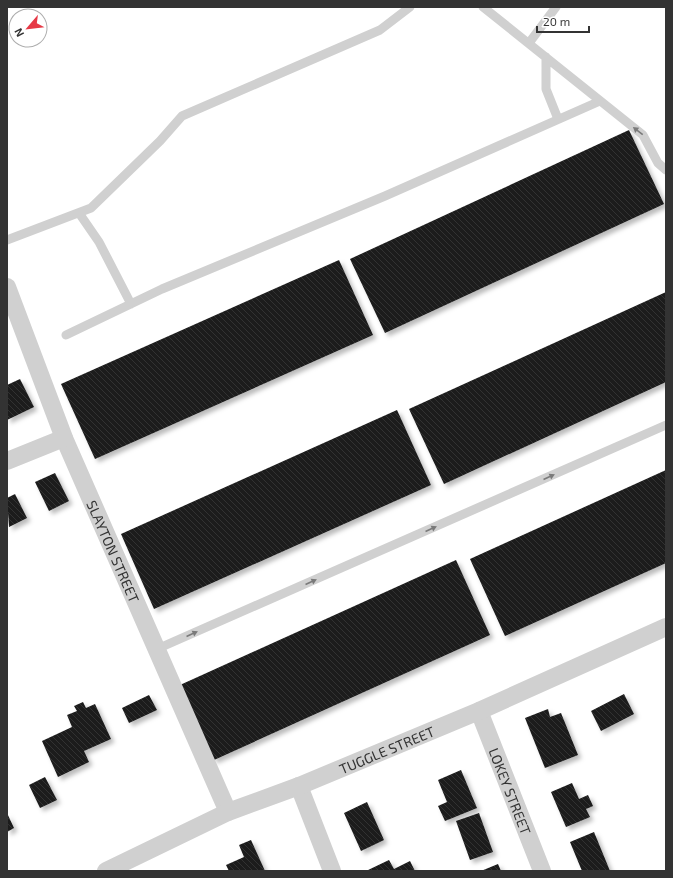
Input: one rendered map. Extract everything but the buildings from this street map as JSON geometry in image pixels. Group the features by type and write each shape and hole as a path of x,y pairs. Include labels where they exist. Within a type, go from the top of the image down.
{"street":[{"name":"SLAYTON STREET","path":"7,288 64,438 228,812"},
{"path":"7,461 64,438"},
{"name":"TUGGLE STREET","path":"106,871 228,812 299,786 479,711 666,627"},
{"name":"LOKEY STREET","path":"479,711 542,871"},
{"path":"299,786 332,871"}],"lane":[{"path":"7,240 91,208 160,141 182,116 380,30 410,7"},
{"path":"483,7 643,135 658,163 666,170"},
{"path":"529,43 556,7"},
{"path":"546,57 546,89 558,119"},
{"path":"66,335 162,289 385,196 600,100"},
{"path":"79,213 99,242 130,304"},
{"path":"157,649 666,425"}]}
